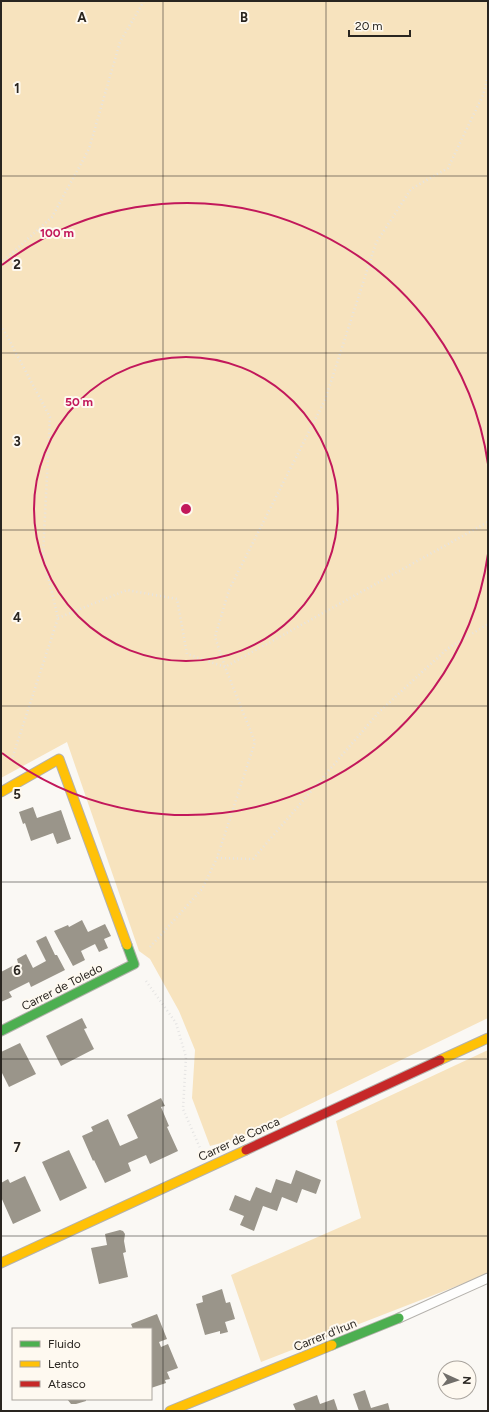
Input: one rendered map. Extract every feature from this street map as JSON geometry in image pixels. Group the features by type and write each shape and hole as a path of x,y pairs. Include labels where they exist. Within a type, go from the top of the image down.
{"street":[{"path":"1,792 59,758 134,964"},
{"name":"Carrer de Toledo","path":"1,1031 134,964"},
{"name":"Carrer de Conca","path":"1,1263 488,1038"},
{"name":"Carrer d'Irun","path":"170,1411 399,1318"}],"lane":[{"name":"Carrer d'Irun","path":"399,1318 488,1278"}],"path":[{"path":"1,263 52,217 89,149 120,42 144,1"},
{"path":"209,1166 183,1109 186,1057 176,1023 134,964 202,888 217,858 255,742 225,667 215,637 229,590 325,400 376,243 411,189 448,168 483,95 488,76"},
{"path":"483,95 488,93"},
{"path":"1,325 50,417 43,556 58,618 1,792"},
{"path":"58,618 127,590 177,599 187,654 225,667 488,522"},
{"path":"217,858 253,860 379,712 448,649 488,624"}],"shaded area":[{"path":"1,1 488,1 488,1018 240,1138 210,1146 192,1098 195,1050 179,1011 150,959 139,951 67,742 1,778"},
{"path":"488,1050 488,1274 261,1362 231,1275 361,1218 336,1121"}],"building":[{"path":"33,807 37,818 61,810 71,839 57,844 53,833 31,841 25,823 23,824 19,812"},
{"path":"82,920 88,932 105,924 111,936 104,939 108,948 99,952 95,944 81,951 85,960 73,966 54,931 68,925 69,927"},
{"path":"46,936 55,955 57,955 65,970 31,987 29,982 9,992 12,997 1,1002 1,972 18,963 17,959 26,954 33,968 46,961 36,941"},
{"path":"82,1018 87,1028 84,1029 94,1049 61,1066 46,1036"},
{"path":"20,1043 36,1074 9,1087 1,1071 1,1052"},
{"path":"161,1098 165,1106 161,1107 169,1126 167,1127 178,1151 150,1164 146,1155 128,1163 131,1171 105,1183 82,1136 93,1131 91,1127 108,1119 120,1146 138,1138 127,1115"},
{"path":"69,1150 87,1188 60,1201 42,1162"},
{"path":"296,1170 321,1180 316,1194 302,1189 297,1203 282,1197 277,1211 263,1206 254,1231 240,1225 244,1216 229,1210 235,1195 250,1201 256,1187 271,1193 276,1179 291,1184"},
{"path":"25,1176 41,1211 13,1224 1,1197 1,1183 8,1179 10,1183"},
{"path":"120,1230 125,1234 124,1241 126,1252 123,1253 128,1277 99,1284 91,1248 107,1245 105,1234"},
{"path":"222,1289 226,1303 230,1302 235,1319 225,1322 228,1332 220,1334 220,1331 205,1335 196,1304 203,1302 202,1296"},
{"path":"157,1314 167,1339 159,1342 161,1347 168,1344 178,1368 167,1372 170,1379 165,1380 166,1383 152,1388 152,1328 133,1328 131,1324"},
{"path":"365,1390 371,1408 388,1403 390,1411 359,1411 353,1394"},
{"path":"317,1395 320,1404 334,1399 338,1411 296,1411 293,1404"},
{"path":"68,1400 86,1400 76,1404 71,1404"}],"traffic: fast":[{"path":"1,1031 134,964 127,945"},
{"path":"332,1345 399,1318"}],"traffic: slow":[{"path":"1,792 59,759 127,945"},
{"path":"440,1060 488,1038"},
{"path":"1,1263 246,1150"},
{"path":"170,1411 332,1345"}],"traffic: jam":[{"path":"246,1150 440,1060"}]}
